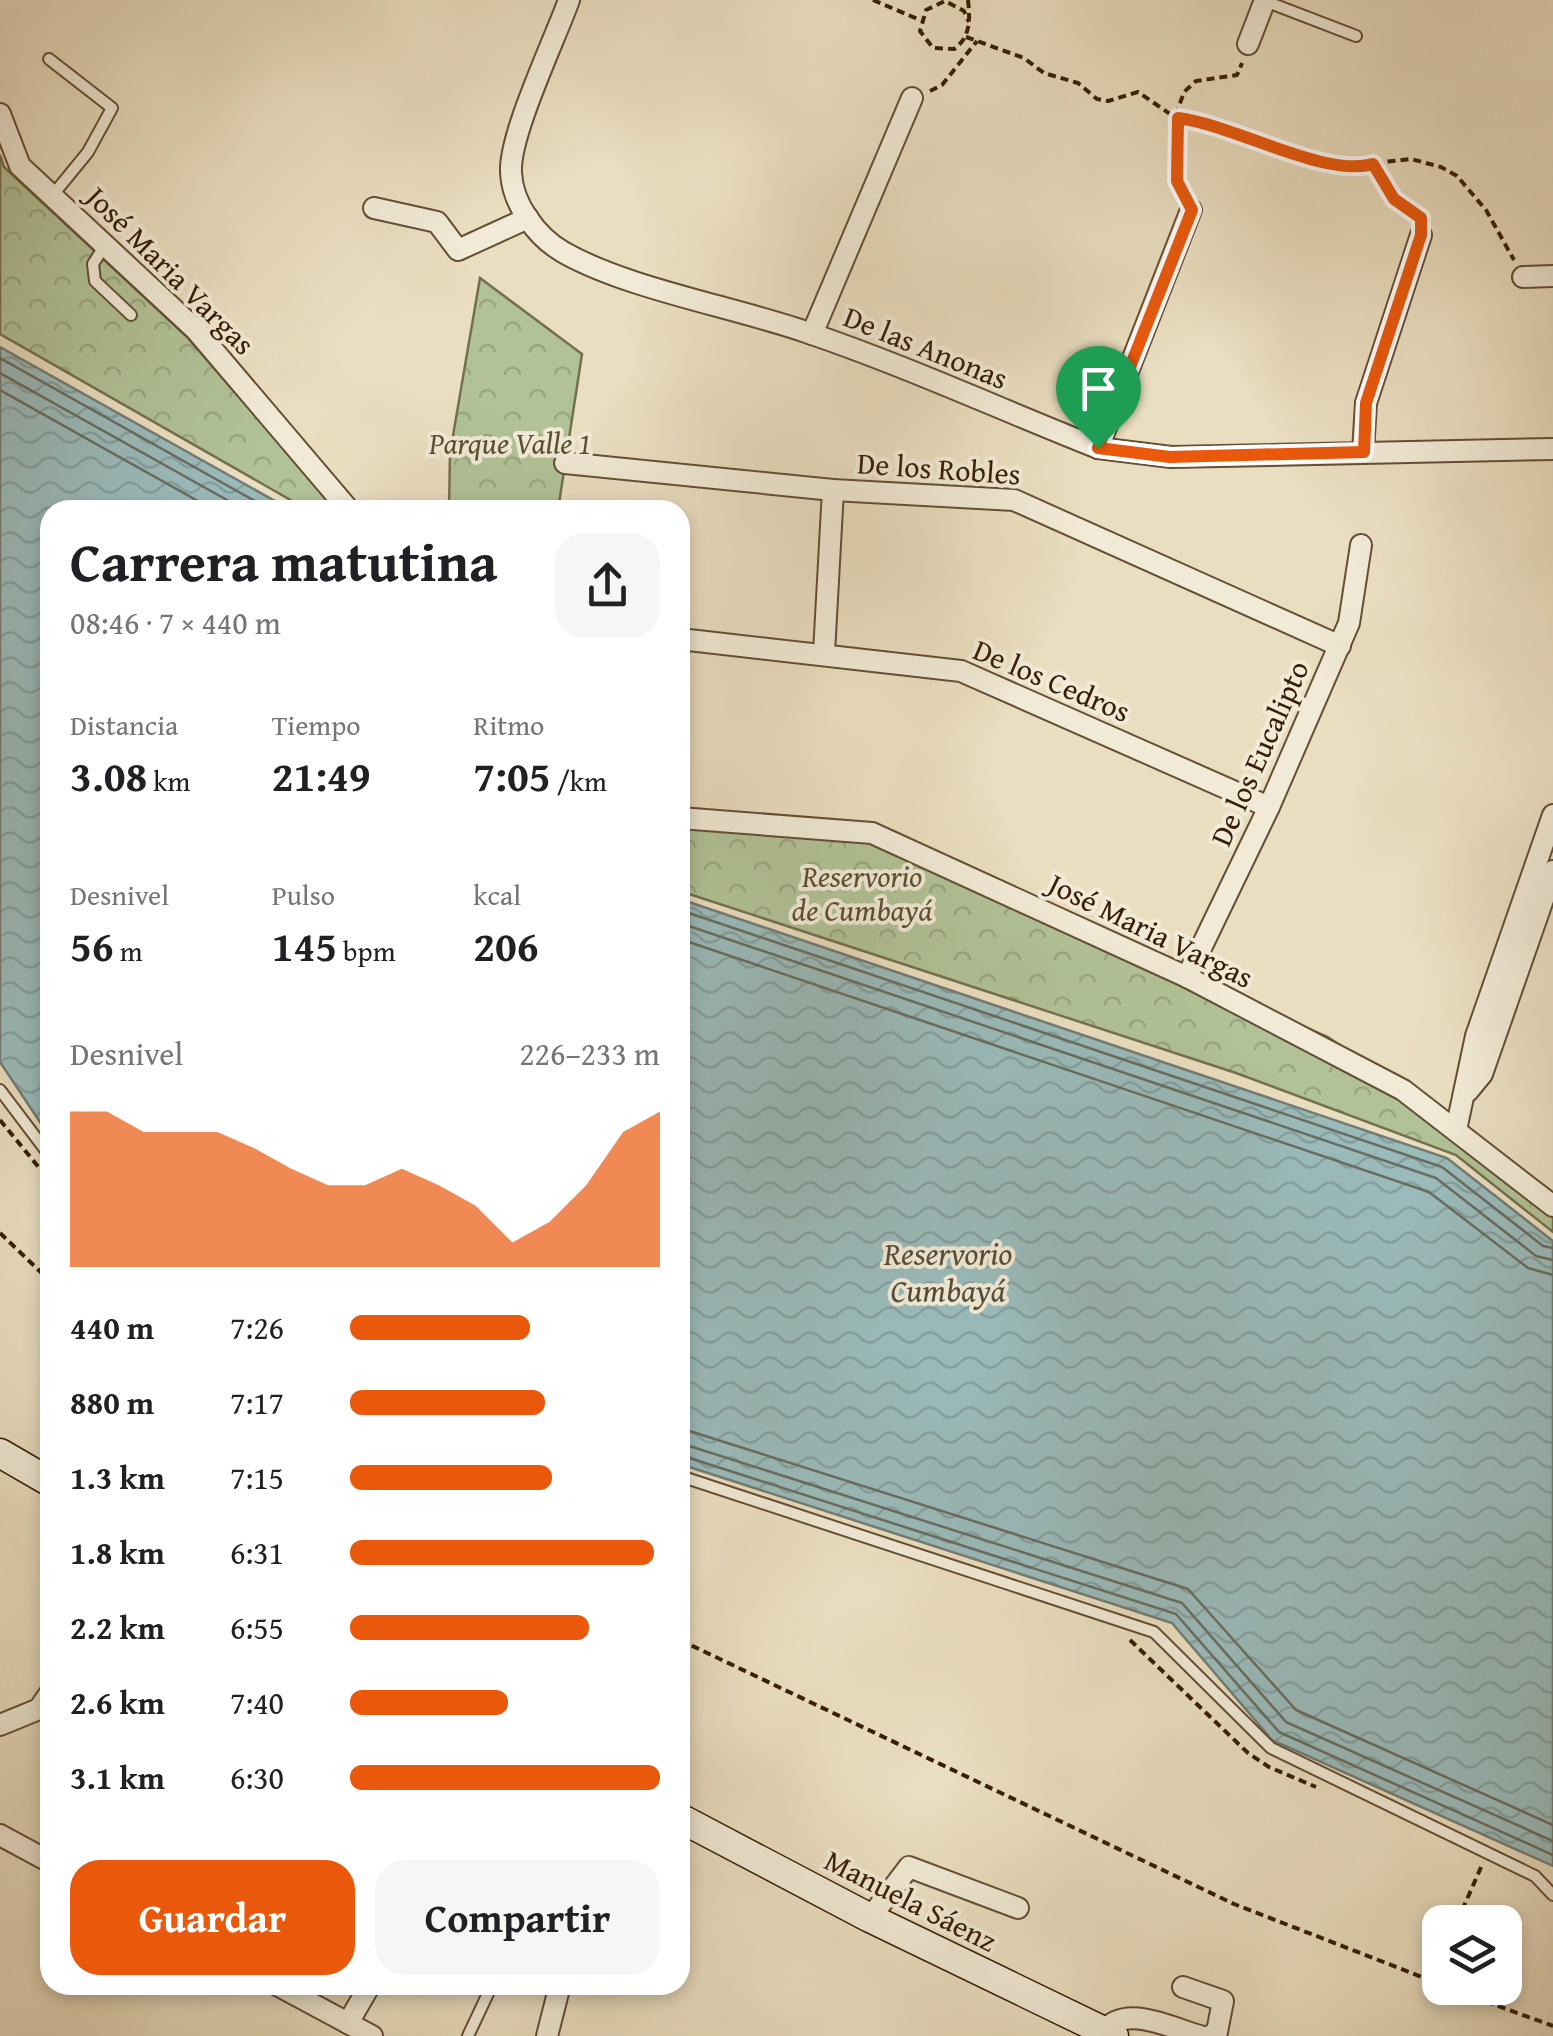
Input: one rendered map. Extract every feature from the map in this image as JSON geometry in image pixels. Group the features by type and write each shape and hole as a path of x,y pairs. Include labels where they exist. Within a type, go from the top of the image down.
{"street":[{"name":"De las Anonas","path":"569,0 519,136 511,172 528,218 563,252 635,280 812,334 1098,448 1170,457 1553,449"},
{"path":"1248,44 1265,0"},
{"path":"812,334 912,98"},
{"name":"José Maria Vargas","path":"0,114 15,160 196,330 340,500"},
{"path":"374,208 437,222 458,250 528,218"},
{"path":"1098,448 1192,210"},
{"path":"1364,452 1366,403 1421,235"},
{"path":"1523,277 1553,276"},
{"name":"De los Robles","path":"565,463 832,490 1032,504 1340,646"},
{"path":"824,653 832,490"},
{"name":"De los Eucalipto","path":"1187,977 1269,808 1340,646 1354,603 1361,546"},
{"name":"De los Cedros","path":"690,640 961,671 1269,808"},
{"path":"1456,1130 1468,1091 1482,1074 1548,866 1553,815"},
{"name":"José Maria Vargas","path":"690,819 872,832 1187,977 1402,1090 1553,1206"},
{"path":"0,1453 40,1476"},
{"path":"0,1725 40,1708"},
{"name":"Manuela Sáenz","path":"690,1823 870,1918 1108,2034"},
{"path":"0,1835 40,1857"},
{"path":"870,1918 909,1867 1018,1908"},
{"path":"1183,1987 1222,2001 1217,2032 1210,2036"},
{"path":"296,1995 372,2036"},
{"path":"348,2023 364,1995"},
{"path":"547,2036 557,1995"},
{"path":"1108,2034 1110,2022 1128,2016 1200,2036"}],"lane":[{"path":"1265,0 1356,36"},
{"path":"50,60 112,108 88,152 52,196"},
{"path":"106,244 93,264 95,281 131,314"},
{"path":"0,1090 40,1143"},
{"path":"690,1479 1154,1632 1271,1748 1535,1876 1553,1895"},
{"path":"468,2036 487,1995"}],"path":[{"path":"873,0 920,20"},
{"path":"968,0 969,22 966,37 954,49 933,48 920,31 920,20 926,10 945,2 956,4 969,22"},
{"path":"966,37 1024,58 1044,73 1078,83 1097,99 1108,101 1138,92 1178,118 1223,126 1339,167 1411,160 1457,176 1486,210 1523,277"},
{"path":"912,98 942,85 977,41"},
{"path":"1192,210 1177,181 1180,102 1189,86 1204,77 1237,75 1248,44"},
{"path":"1373,164 1394,199 1421,218 1421,235"},
{"path":"0,1120 40,1169"},
{"path":"0,1232 40,1272"},
{"path":"1118,1634 1148,1656 1248,1753 1268,1768 1321,1789"},
{"path":"690,1645 1234,1904 1422,1978"},
{"path":"1464,1905 1484,1857"},
{"path":"1496,2005 1553,2026"}],"green space":[{"path":"0,155 4,167 186,336 328,500 290,500 0,334"},
{"name":"Parque Valle 1","path":"480,278 582,354 560,500 449,500 450,453"},
{"name":"Reservorio de Cumbayá","path":"690,825 872,839 1328,1037 1509,1162 1553,1200 1553,1232 1456,1155 1236,1073 690,894"}],"water":[{"path":"0,347 273,500 40,500 40,1122 0,1062"},
{"name":"Reservorio Cumbayá","path":"690,902 1447,1158 1553,1241 1553,1866 1272,1740 1172,1623 690,1467"}],"route":[{"path":"1178,118 1208,121 1339,167 1373,164 1394,199 1421,218 1421,235 1366,403 1364,452 1170,457 1098,448 1192,210 1181,197 1177,181 1178,118"}]}
